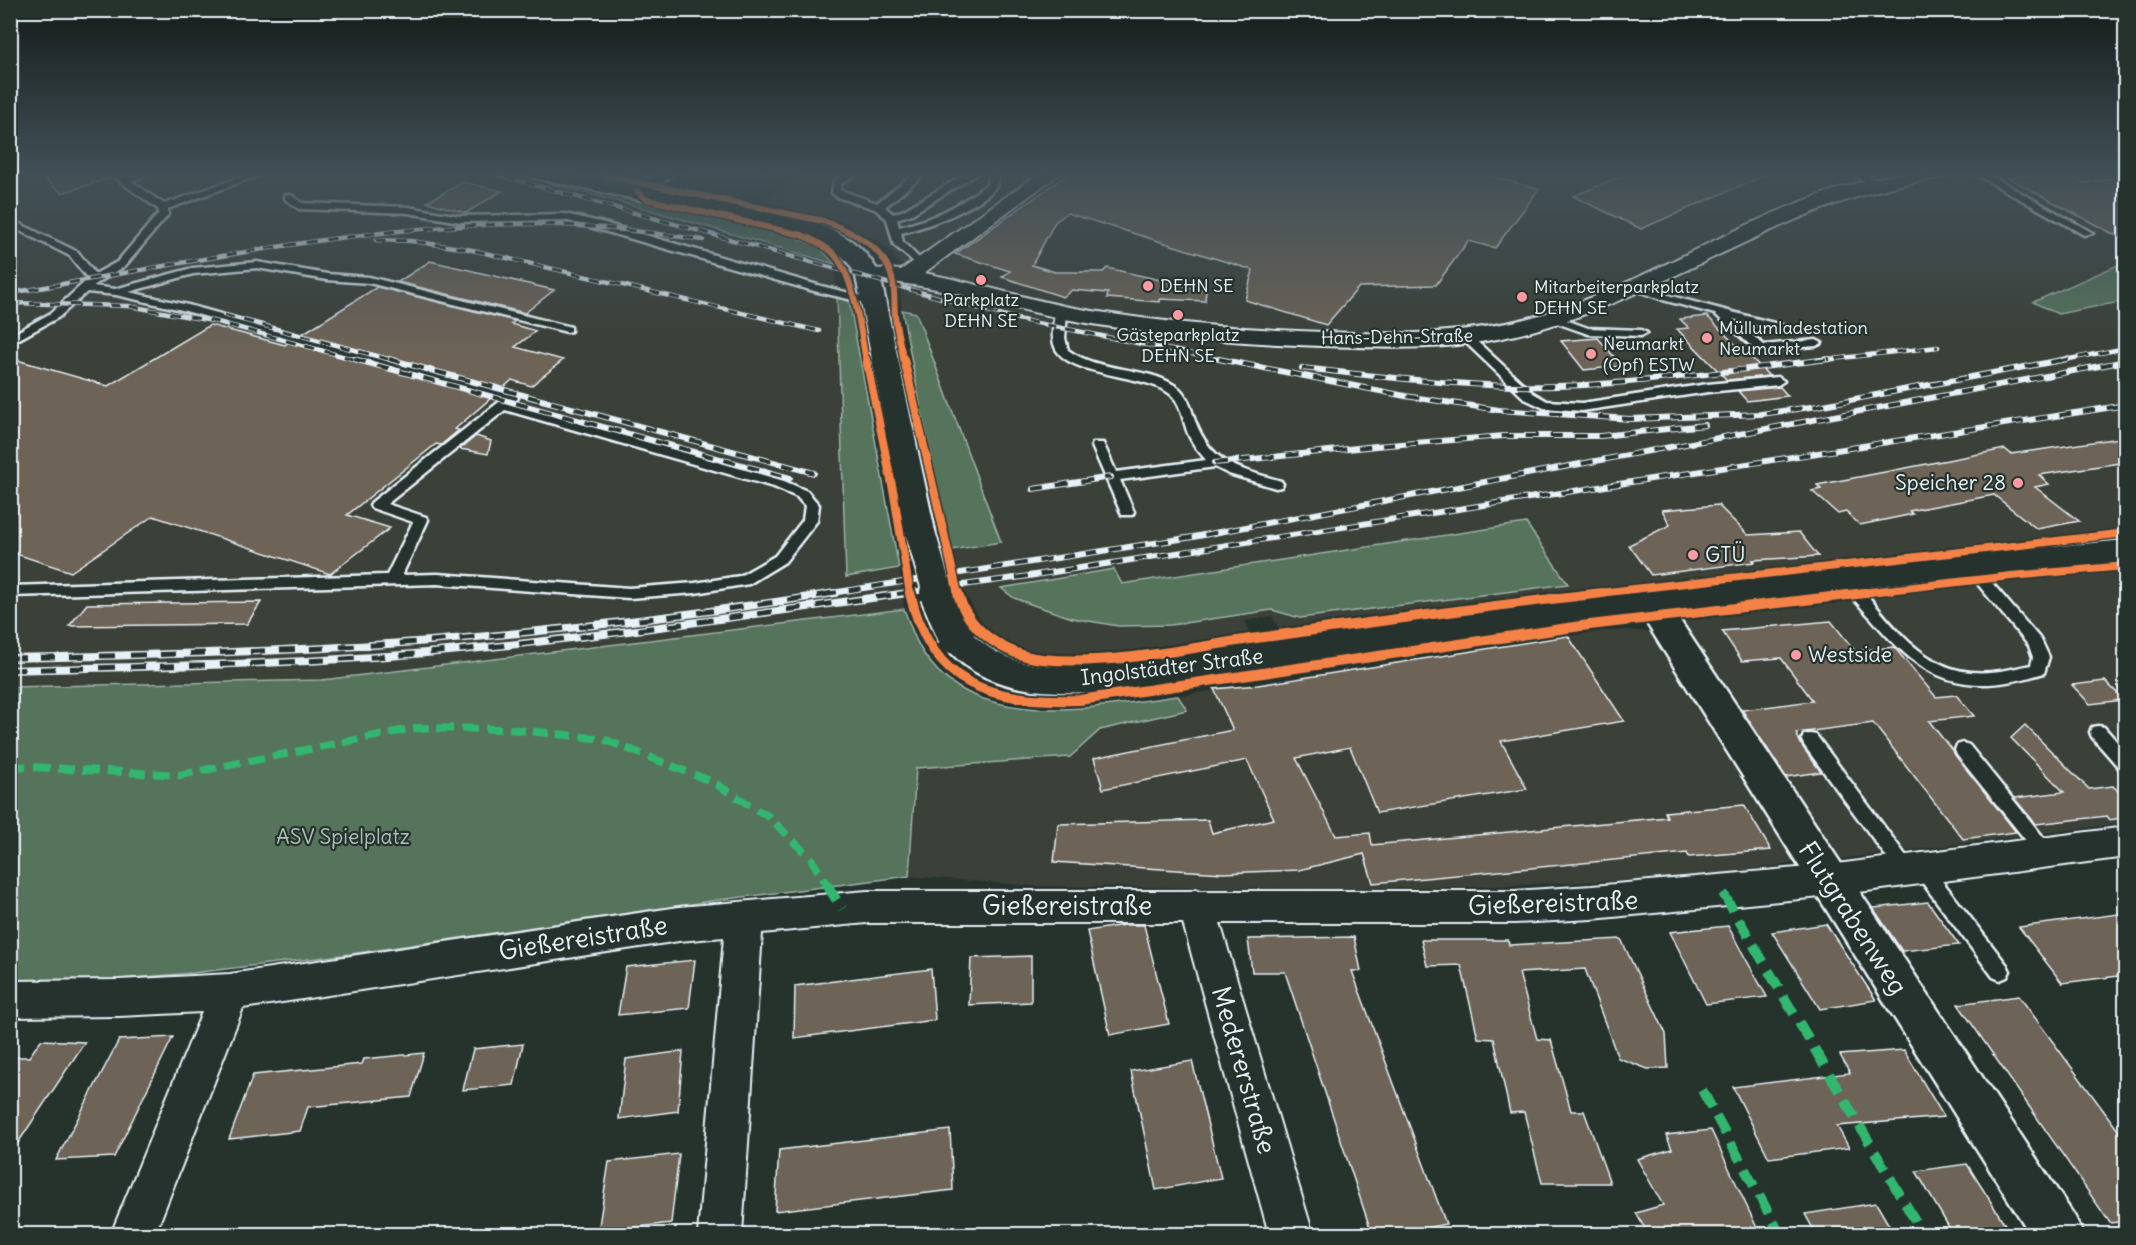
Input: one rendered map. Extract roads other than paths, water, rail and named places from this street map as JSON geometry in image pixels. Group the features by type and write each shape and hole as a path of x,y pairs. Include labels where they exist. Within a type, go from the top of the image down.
{"street":[{"name":"Ingolstädter Straße","path":"814,230 838,241 854,253 867,274 920,531 941,603 956,636 976,658 1009,673 1062,681 1095,680 1650,601 1969,565 2126,550"},
{"path":"914,270 971,230"},
{"name":"Hans-Dehn-Straße","path":"867,274 914,270 1061,312 1150,327 1222,335 1365,340 1466,337 1510,330 1555,319 1634,286 1756,230"},
{"name":"Flutgrabenweg","path":"1650,601 2058,1234"},
{"name":"Gießereistraße","path":"10,999 120,998 230,992 679,924 867,907 1196,905 1515,907 1613,902 1830,882 2126,842"},
{"name":"Medererstraße","path":"1196,905 1291,1234"},
{"path":"720,1234 744,917"},
{"path":"133,1234 230,992"}],"lane":[{"path":"26,230 74,254 94,279"},
{"path":"10,341 55,315 94,279 121,264 152,230"},
{"path":"617,230 818,289 874,302"},
{"path":"901,230 895,231 898,243 914,270"},
{"path":"2083,230 2088,233"},
{"path":"116,292 193,272 257,265 327,277 369,280 567,330"},
{"path":"1634,286 1666,298 1789,330"},
{"path":"84,288 116,292 248,323 512,398 377,505 421,520 392,581"},
{"path":"1061,312 1060,347 1065,353 1093,365 1172,389 1182,399 1194,435 1203,451 1215,463 1276,484"},
{"path":"1719,312 1761,349 1816,343"},
{"path":"1555,319 1577,330 1590,333 1641,333"},
{"path":"1466,337 1529,396 1544,404 1582,406 1708,388 1779,381"},
{"path":"10,591 437,579 629,593 695,588 744,580 780,559 810,521 812,506 802,494 779,484 503,405"},
{"path":"1098,446 1127,512"},
{"path":"1111,477 1215,463"},
{"path":"1846,579 1912,655 1936,671 1978,680 2020,675 2038,669 2041,657 2036,644 1969,565"},
{"path":"2098,732 2126,764"},
{"path":"1809,740 1915,871 2001,972"},
{"path":"1963,750 2046,853"}],"railway":[{"path":"10,293 329,239 414,230"},
{"path":"625,230 703,240"},
{"path":"696,230 1017,319 1227,361"},
{"path":"376,240 411,241 468,249 819,331"},
{"path":"10,303 129,306 218,322 360,361"},
{"path":"224,315 395,361"},
{"path":"1816,361 1938,347"},
{"path":"2059,361 2126,348"},
{"path":"354,359 790,478"},
{"path":"389,359 814,473"},
{"path":"1219,359 1405,396 1499,410 1630,419 1761,414 1818,406 2067,359"},
{"path":"1302,368 1461,384 1557,386 1659,379 1830,359"},
{"path":"825,594 1193,537 2126,361"},
{"path":"897,594 1022,577 2126,405"},
{"path":"1215,463 1376,446 1504,436 1601,436 1705,425"},
{"path":"1033,489 1111,477"},
{"path":"10,658 273,650 430,641 633,621 835,593"},
{"path":"10,670 270,663 426,653 607,634 908,593"}],"place":[{"name":"Parkplatz DEHN SE","path":"981,280"},
{"name":"DEHN SE","path":"1148,286"},
{"name":"Mitarbeiterparkplatz DEHN SE","path":"1522,297"},
{"name":"Gästeparkplatz DEHN SE","path":"1178,315"},
{"name":"Müllumladestation Neumarkt","path":"1707,338"},
{"name":"Neumarkt (Opf) ESTW","path":"1591,354"},
{"name":"Speicher 28","path":"2018,483"},
{"name":"GTÜ","path":"1693,555"},
{"name":"Westside","path":"1796,655"}],"park label":[{"name":"ASV Spielplatz","path":"343,837"}]}
